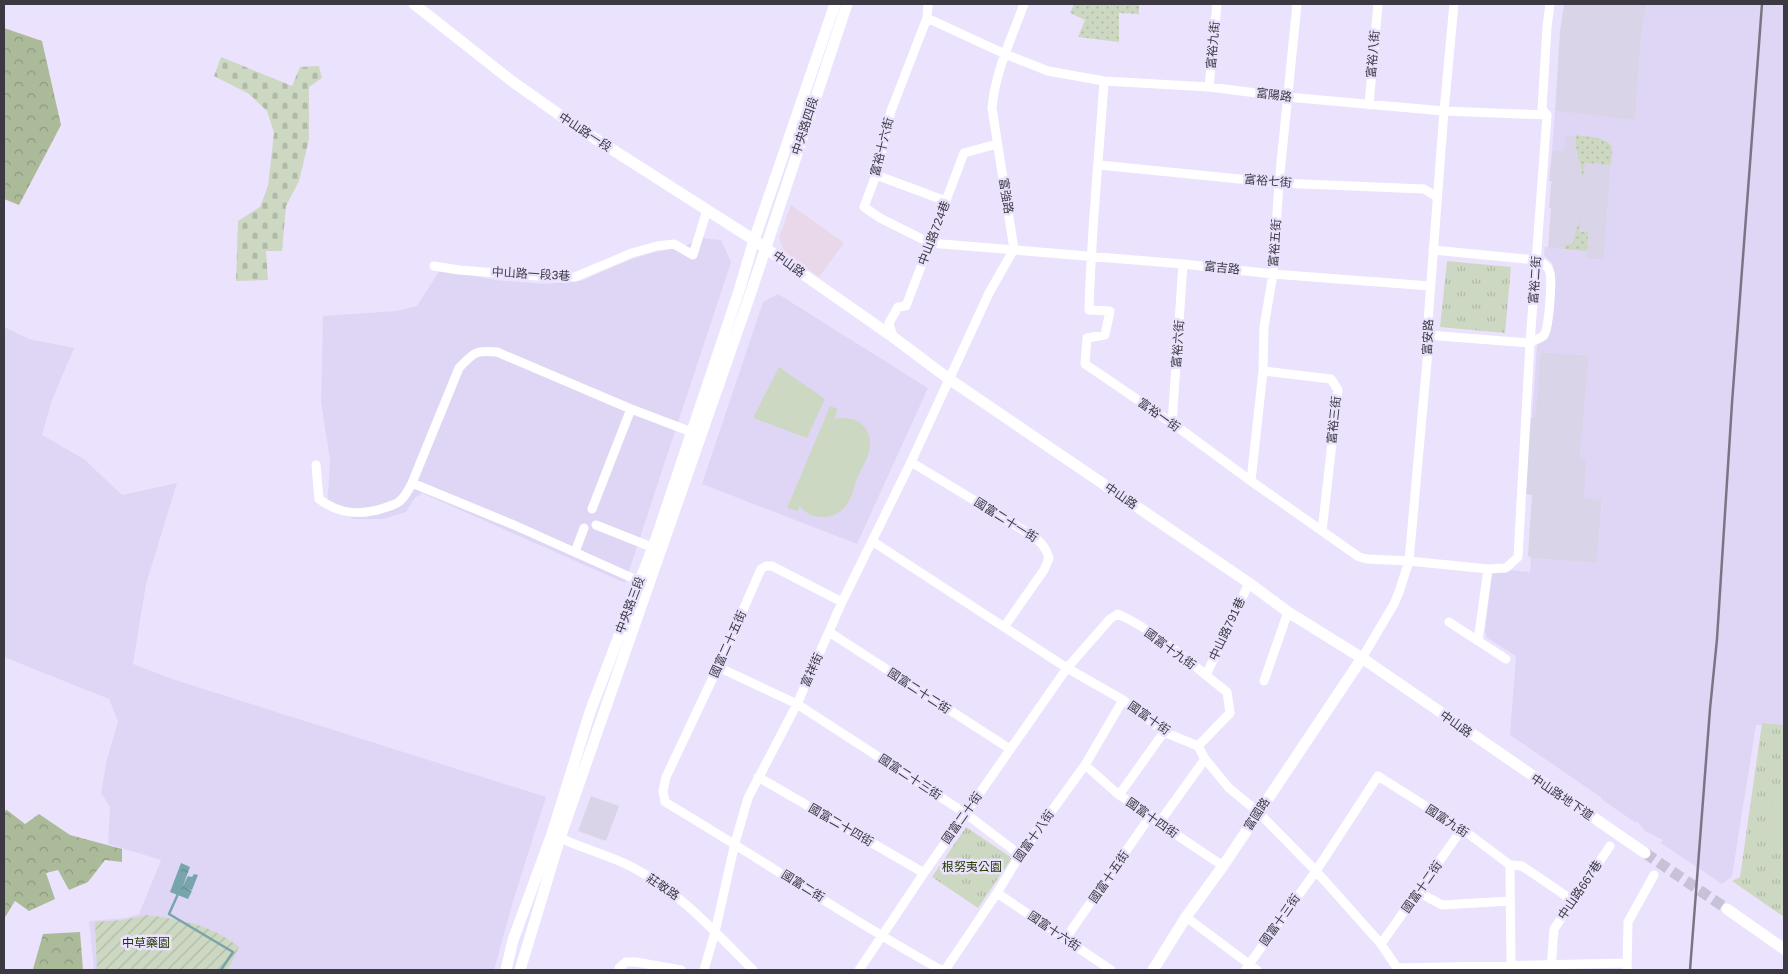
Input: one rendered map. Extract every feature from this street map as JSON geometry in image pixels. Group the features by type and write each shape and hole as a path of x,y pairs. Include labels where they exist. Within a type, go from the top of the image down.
{"street":[{"name":"中山路一段","path":"414,4 513,82 574,125 765,248"},
{"name":"中央路四段","path":"754,240 835,4"},
{"name":"中央路四段","path":"765,248 846,4"},
{"name":"富裕十六街","path":"928,4 927,18 891,111 876,175 864,207 880,218 930,243 1014,249"},
{"name":"富強路","path":"1014,249 992,108 993,97 1006,54 1024,4"},
{"name":"富裕九街","path":"1209,87 1217,4"},
{"name":"富裕五街","path":"1251,482 1263,371 1264,327 1272,274 1279,183 1298,4"},
{"name":"富裕八街","path":"1368,105 1378,4"},
{"name":"富安路","path":"1362,658 1400,592 1409,561 1428,350 1430,286 1454,4"},
{"name":"富裕二街","path":"1518,557 1530,342 1547,115 1542,109 1550,4"},
{"path":"927,18 1006,54"},
{"name":"富陽路","path":"1006,54 1048,71 1104,82 1209,87 1288,97 1444,111 1547,115"},
{"name":"富裕一街","path":"1104,82 1090,256 1089,310 1110,311 1105,335 1087,338 1085,364 1172,423 1251,482 1359,556 1367,559 1488,569 1506,568 1518,557"},
{"name":"中山路724巷","path":"893,337 889,323 898,307 906,306 964,153 997,144"},
{"name":"富裕七街","path":"1098,165 1279,183 1424,189 1437,197"},
{"path":"876,175 946,201"},
{"name":"中山路一段3巷","path":"434,266 540,277 575,277 632,253 658,246 674,244 693,255 707,210"},
{"name":"中央路三段","path":"697,434 754,240"},
{"name":"中央路三段","path":"506,970 514,940 556,836 697,434 765,248"},
{"name":"中山路","path":"765,248 893,337 949,379 1249,583 1288,612 1362,658 1479,740"},
{"path":"949,379 989,293 1014,249"},
{"name":"富吉路","path":"1014,249 1272,274 1430,286"},
{"path":"1427,335 1530,342 1543,336 1547,330 1549,303 1550,274 1546,265 1536,260 1433,250"},
{"name":"富裕六街","path":"1172,423 1183,264"},
{"path":"316,465 320,499 331,508 353,514 379,510 400,502 412,483 459,368 470,356 481,350 498,352 631,409 697,434"},
{"name":"富裕三街","path":"1263,371 1331,379 1338,390 1322,531"},
{"name":"富祥街","path":"704,970 748,798 797,704 842,602 949,379"},
{"path":"592,509 631,409"},
{"name":"國富二十一街","path":"910,462 1033,536 1047,550 1049,558 1044,570 1004,627"},
{"path":"412,483 639,581"},
{"path":"596,525 657,550"},
{"path":"575,552 584,528"},
{"name":"國富十街","path":"872,542 1067,668 1123,700 1164,732 1198,746"},
{"name":"中央路三段","path":"520,970 590,712 639,581 657,550"},
{"name":"國富二十五街","path":"665,802 663,791 666,778 761,569 766,566 772,566 842,602"},
{"path":"1478,640 1488,569"},
{"name":"中山路791巷","path":"1206,675 1249,583"},
{"path":"1264,681 1288,612"},
{"name":"國富十九街","path":"1067,668 1110,619 1118,614 1128,618 1172,648 1227,692 1230,713 1198,746"},
{"path":"1449,622 1506,659"},
{"name":"國富二十二街","path":"829,632 1010,749"},
{"name":"富國路","path":"1153,970 1186,917 1223,866 1362,658"},
{"name":"國富二十三街","path":"718,667 797,704 965,814 1020,855"},
{"name":"國富二十街","path":"859,970 1067,668"},
{"name":"國富十八街","path":"945,970 1020,855 1085,765 1123,700"},
{"path":"1119,795 1164,732"},
{"name":"中山路地下道","path":"1479,740 1645,853"},
{"path":"1198,746 1205,759 1229,788 1258,812 1316,871 1381,944 1397,969 1511,965 1551,968 1627,966 1628,922 1654,875"},
{"path":"1159,823 1205,759"},
{"name":"國富十四街","path":"1085,765 1119,795 1151,815 1159,823 1223,866"},
{"name":"國富十三街","path":"1247,967 1316,871 1378,776 1382,779"},
{"name":"國富二十四街","path":"758,777 924,873"},
{"name":"國富九街","path":"1382,779 1462,830 1510,865 1522,866 1572,900"},
{"name":"國富二街","path":"665,802 735,843 882,937 941,970"},
{"name":"國富十五街","path":"1066,938 1151,815"},
{"name":"國富十二街","path":"1381,944 1462,830"},
{"name":"莊敬路","path":"556,836 631,866 661,883 690,906 753,970"},
{"name":"中山路667巷","path":"1551,968 1554,929 1610,846"},
{"path":"1510,865 1511,965"},
{"path":"1418,892 1442,905 1510,901"},
{"name":"國富十六街","path":"997,893 1111,970"},
{"path":"1726,909 1784,948"},
{"path":"1186,917 1247,967 1257,970"},
{"path":"619,969 626,962 636,962 681,970"}],"shaded area":[{"path":"1564,4 1647,4 1642,30 1635,121 1555,111 1560,31"},
{"path":"1647,4 1784,4 1784,726 1756,725 1732,876 1722,884 1661,843 1663,840 1645,831 1637,821 1636,823 1510,735 1516,656 1487,638 1485,632 1492,574 1498,569 1530,572 1531,558 1597,563 1602,500 1584,498 1587,459 1581,458 1580,453 1589,355 1540,352 1535,418 1532,418 1537,344 1548,335 1553,264 1544,255 1545,247 1587,251 1587,259 1604,260 1612,149 1605,140 1565,135 1564,150 1552,151 1555,111 1635,120 1642,30"},
{"path":"1565,135 1576,135 1612,149 1604,260 1586,259 1587,251 1548,248 1551,208 1549,208 1551,183 1553,182 1549,181 1552,151 1561,151"},
{"path":"791,205 844,243 819,277 784,251 779,238"},
{"path":"701,238 721,240 731,262 625,583 422,493 414,499 406,512 383,519 354,519 327,509 330,460 321,402 323,316 396,311 417,306 440,270 496,280 544,284 581,281 629,260 685,246"},
{"path":"778,294 928,388 857,544 702,484 763,302"},
{"path":"4,327 29,339 74,348 52,400 42,435 84,459 122,495 177,483 146,584 133,664 175,680 546,797 514,898 494,970 94,970 89,921 125,918 139,914 161,860 108,844 110,807 101,793 107,759 118,722 109,699 4,657"},
{"path":"1540,352 1589,355 1581,453 1587,458 1584,498 1602,499 1597,563 1531,558 1528,555 1532,495 1526,494 1531,418 1535,418"},
{"path":"591,796 619,806 606,841 578,831"}],"green space":[{"path":"1074,4 1139,4 1139,14 1119,13 1119,42 1078,37 1085,20 1070,13"},
{"path":"4,28 42,41 61,125 19,205 4,199"},
{"path":"221,57 292,86 300,67 319,66 322,78 309,87 309,139 299,181 286,206 282,251 266,251 268,280 236,281 238,221 260,207 268,186 274,133 267,111 249,94 214,76"},
{"path":"1576,135 1607,141 1612,148 1611,165 1585,163 1583,177 1576,147"},
{"path":"1580,218 1579,232 1588,232 1587,251 1564,249 1565,244 1573,244"},
{"path":"1447,261 1511,267 1505,333 1440,327"},
{"path":"779,367 825,399 807,438 753,418"},
{"path":"830,406 838,409 834,419 848,418 860,423 864,427 868,432 870,447 867,459 846,505 834,515 822,517 804,511 800,506 798,511 787,508"},
{"path":"1762,723 1784,725 1784,917 1732,881 1740,877"},
{"path":"1775,798 1784,801 1783,841 1763,834"},
{"path":"7,810 25,824 39,814 70,835 122,849 122,862 105,860 88,882 69,890 58,870 46,873 55,899 29,911 15,901 4,919 4,811"},
{"name":"根努夷公園","path":"966,827 1012,858 978,908 932,877"},
{"name":"中草藥園","path":"147,915 195,924 228,939 239,947 228,970 97,970 95,922 123,920"},
{"path":"80,932 83,970 33,969 43,934"}],"water":[{"path":"181,863 190,867 183,886 188,876 198,875 192,890 187,888 192,891 188,899 170,892"}],"waterway":[{"path":"178,894 169,914 233,952 221,970"}],"tunnel":[{"path":"1645,853 1727,909"}],"railway":[{"path":"1690,970 1717,639 1732,403 1762,4"}]}
